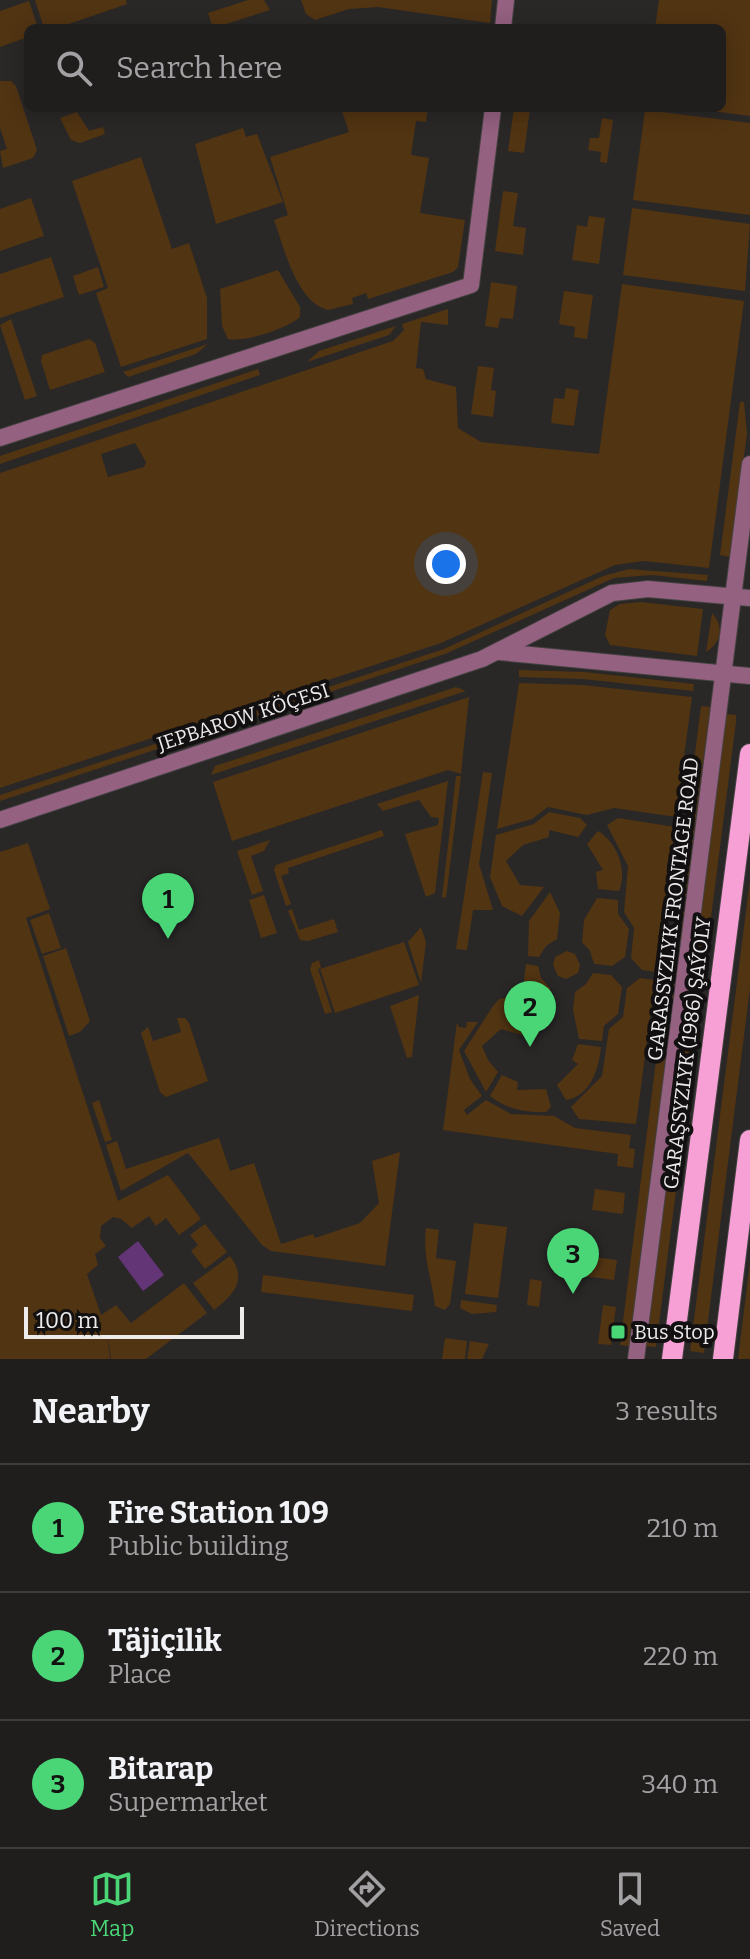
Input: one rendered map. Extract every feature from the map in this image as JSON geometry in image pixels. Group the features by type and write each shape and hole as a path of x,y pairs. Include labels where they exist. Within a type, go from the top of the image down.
{"main road":[{"name":"GARAŞSYZLYK (1986) ŞAÝOLY","path":"672,1359 750,754"},
{"path":"723,1359 750,1140"}],"street":[{"path":"503,24 506,0"},
{"path":"0,438 471,285 493,112"},
{"name":"GARASSYZLYK FRONTAGE ROAD","path":"636,1359 750,464"},
{"name":"JEPBAROW KÖÇESI","path":"0,820 498,652 612,593 648,589 750,598"},
{"name":"JEPBAROW KÖÇESI","path":"498,652 750,676"}],"shaded area":[{"path":"35,0 126,0 127,4 69,24 43,24"},
{"path":"248,0 264,0 270,10 226,24 212,24 208,13"},
{"path":"301,0 492,0 490,23 378,7 349,9 315,20 306,14"},
{"path":"659,0 750,0 750,116 719,112 726,112 726,24 656,24"},
{"path":"29,1 37,24 24,24 24,38 0,47 0,11"},
{"path":"0,81 11,81 16,86 37,150 33,158 3,168 0,151 7,149 0,128"},
{"path":"77,112 89,131 103,127 105,134 80,143 71,140 60,118"},
{"path":"342,112 427,112 426,122 416,121 411,155 429,158 420,213 465,220 458,267 453,272 368,299 366,293 352,298 353,304 328,310 307,296 287,258 274,220 288,215 270,157 349,132"},
{"path":"513,112 530,112 524,153 508,151"},
{"path":"645,112 750,123 750,215 633,200"},
{"path":"602,118 613,120 607,163 600,162 601,152 588,150 590,138 599,138"},
{"path":"243,128 246,137 257,134 283,202 216,224 195,144"},
{"path":"141,157 172,249 189,243 207,298 207,339 121,367 96,293 108,288 72,181"},
{"path":"503,191 518,193 513,226 526,228 523,255 495,251"},
{"path":"31,198 44,236 0,251 0,209"},
{"path":"632,208 750,224 745,291 623,275"},
{"path":"589,216 605,218 599,264 572,260 577,225 587,227"},
{"path":"51,257 64,297 0,318 0,274"},
{"path":"98,267 104,287 79,295 73,276"},
{"path":"278,270 300,307 300,317 266,334 228,339 222,326 220,289"},
{"path":"491,282 517,286 513,319 500,318 498,328 485,326"},
{"path":"622,284 744,301 709,568 644,561 615,565 441,643 0,788 0,473 393,341 404,330 402,324 448,309 448,325 421,322 416,368 423,369 426,379 456,387 458,428 481,442 599,454","holes":["135,443 146,462 144,467 108,477 101,454"]},
{"path":"564,291 593,295 587,339 574,337 575,327 559,324"},
{"path":"11,319 37,396 25,400 0,325"},
{"path":"396,326 389,335 307,362 319,351"},
{"path":"89,339 95,343 105,372 50,390 42,355"},
{"path":"208,344 196,354 128,377 123,372"},
{"path":"478,366 494,368 491,390 496,391 493,417 471,414"},
{"path":"258,369 260,375 0,464 0,456"},
{"path":"566,388 579,390 574,426 551,423 554,398 564,399"},
{"path":"740,402 744,402 747,434 730,557 720,555"},
{"path":"629,569 708,575 707,581 652,575 614,578 445,654 0,801 0,795 444,649 603,576"},
{"path":"641,602 703,609 697,656 610,645 605,635 610,610 620,604"},
{"path":"712,613 720,634 706,652"},
{"path":"519,670 584,672 694,684 693,691 583,679 519,677"},
{"path":"519,683 583,685 692,697 676,817 614,808 587,815 548,807 532,819 497,829"},
{"path":"456,687 466,691 211,775 215,766"},
{"path":"469,697 461,774 448,770 232,841 213,782"},
{"path":"701,706 710,707 629,1346 620,1345"},
{"path":"726,714 736,715 736,722 656,1347 644,1346"},
{"path":"483,772 492,773 479,864 493,910 473,910 467,950 456,949"},
{"path":"456,776 461,776 446,898 442,897"},
{"path":"448,781 435,893 426,897 405,834 438,825 439,818 431,817 419,800 383,811 377,804"},
{"path":"549,812 580,818 587,825 578,837 549,830 549,837 523,845 506,861 520,885 544,887 522,916 502,906 490,877 496,835 534,824"},
{"path":"618,818 675,827 656,972 642,970 631,958 634,928 624,912 628,866 607,825"},
{"path":"382,830 384,836 288,868 289,873 281,876 291,904 286,906 274,870 276,865"},
{"path":"598,831 611,842 619,858 622,875 619,891 598,889 596,872 603,870 587,844"},
{"path":"270,840 264,851 251,856 263,891 252,895 237,851"},
{"path":"28,843 50,909 26,918 118,1201 168,1175 201,1219 179,1235 166,1218 156,1226 149,1216 132,1228 113,1217 101,1226 100,1238 106,1246 95,1254 98,1265 87,1274 101,1315 116,1305 131,1323 184,1283 207,1313 146,1359 111,1359 107,1330 110,1359 0,1359 0,852"},
{"path":"750,880 750,988 704,1353 690,1351"},
{"path":"550,892 560,913 557,939 546,946 539,957 528,956 529,921"},
{"path":"264,895 277,933 261,938 249,900"},
{"path":"597,898 618,900 618,914 629,929 625,957 612,966 594,964 590,951 582,942 584,920"},
{"path":"292,909 299,930 334,919 338,932 308,941 300,940 288,911"},
{"path":"49,913 61,948 42,954 30,920"},
{"path":"421,927 426,942 421,983 408,942"},
{"path":"404,942 419,985 335,1013 320,969"},
{"path":"66,948 90,1021 80,1032 69,1036 43,956"},
{"path":"567,951 575,954 580,965 578,973 566,979 558,976 553,965 555,957"},
{"path":"319,960 321,968 318,969 332,1012 325,1014 310,969 312,963"},
{"path":"526,964 538,966 541,978 550,988 547,1011 536,1030 530,1030 512,995 522,995"},
{"path":"593,973 611,975 622,987 618,1014 604,1026 602,1041 579,1039 573,1010 575,992 586,984"},
{"path":"640,978 655,980 636,1124 579,1119 571,1107 602,1076 609,1029 623,1017 627,988"},
{"path":"419,995 412,1057 407,1058 390,1006"},
{"path":"510,997 527,1031 522,1035 501,1029 482,1046 498,1072 486,1092 464,1051 493,1006 499,999"},
{"path":"177,1018 185,1018 189,1023 208,1081 166,1097 160,1092 141,1033 148,1027 153,1041 181,1032"},
{"path":"457,1022 459,1027 466,1028 467,1022 478,1022 459,1050 470,1079 482,1096 464,1110 467,1115 486,1100 511,1114 554,1116 575,1128 631,1135 629,1148 635,1149 633,1168 617,1166 618,1154 443,1130"},
{"path":"578,1044 601,1047 598,1064 588,1087 566,1100 557,1085 578,1064 572,1060"},
{"path":"502,1075 518,1082 517,1090 546,1089 551,1107 546,1112 531,1112 509,1107 496,1100 490,1096"},
{"path":"99,1100 112,1140 105,1142 92,1103"},
{"path":"219,1138 230,1171 254,1163 281,1244 313,1234 315,1238 360,1223 379,1203 372,1161 400,1152 385,1266 271,1251 262,1245 188,1153 121,1191 106,1145 117,1141 126,1169"},
{"path":"595,1189 625,1193 623,1214 592,1210"},
{"path":"474,1223 507,1227 498,1298 465,1294"},
{"path":"205,1224 227,1252 205,1269 191,1251 198,1245 190,1235"},
{"path":"426,1228 439,1230 436,1258 456,1261 450,1304 445,1310 435,1306 426,1258"},
{"path":"138,1241 164,1275 143,1291 118,1257"},
{"path":"230,1256 238,1272 236,1286 214,1310 193,1283"},
{"path":"586,1256 617,1260 614,1280 583,1276"},
{"path":"750,1262 750,1359 738,1359"},
{"path":"263,1275 414,1295 412,1311 261,1292"},
{"path":"530,1279 542,1281 539,1307 527,1305"},
{"path":"461,1300 497,1305 496,1312 472,1314 460,1308"},
{"path":"603,1305 616,1307 611,1345 598,1344"},
{"path":"445,1338 467,1341 465,1359 442,1359"},
{"path":"470,1341 489,1344 482,1359 467,1359"}],"place":[{"name":"Fire Station 109","path":"168,939"},
{"name":"Täjiçilik","path":"530,1047"},
{"name":"Bitarap","path":"573,1294"},
{"name":"Bus Stop","path":"618,1332"}]}
